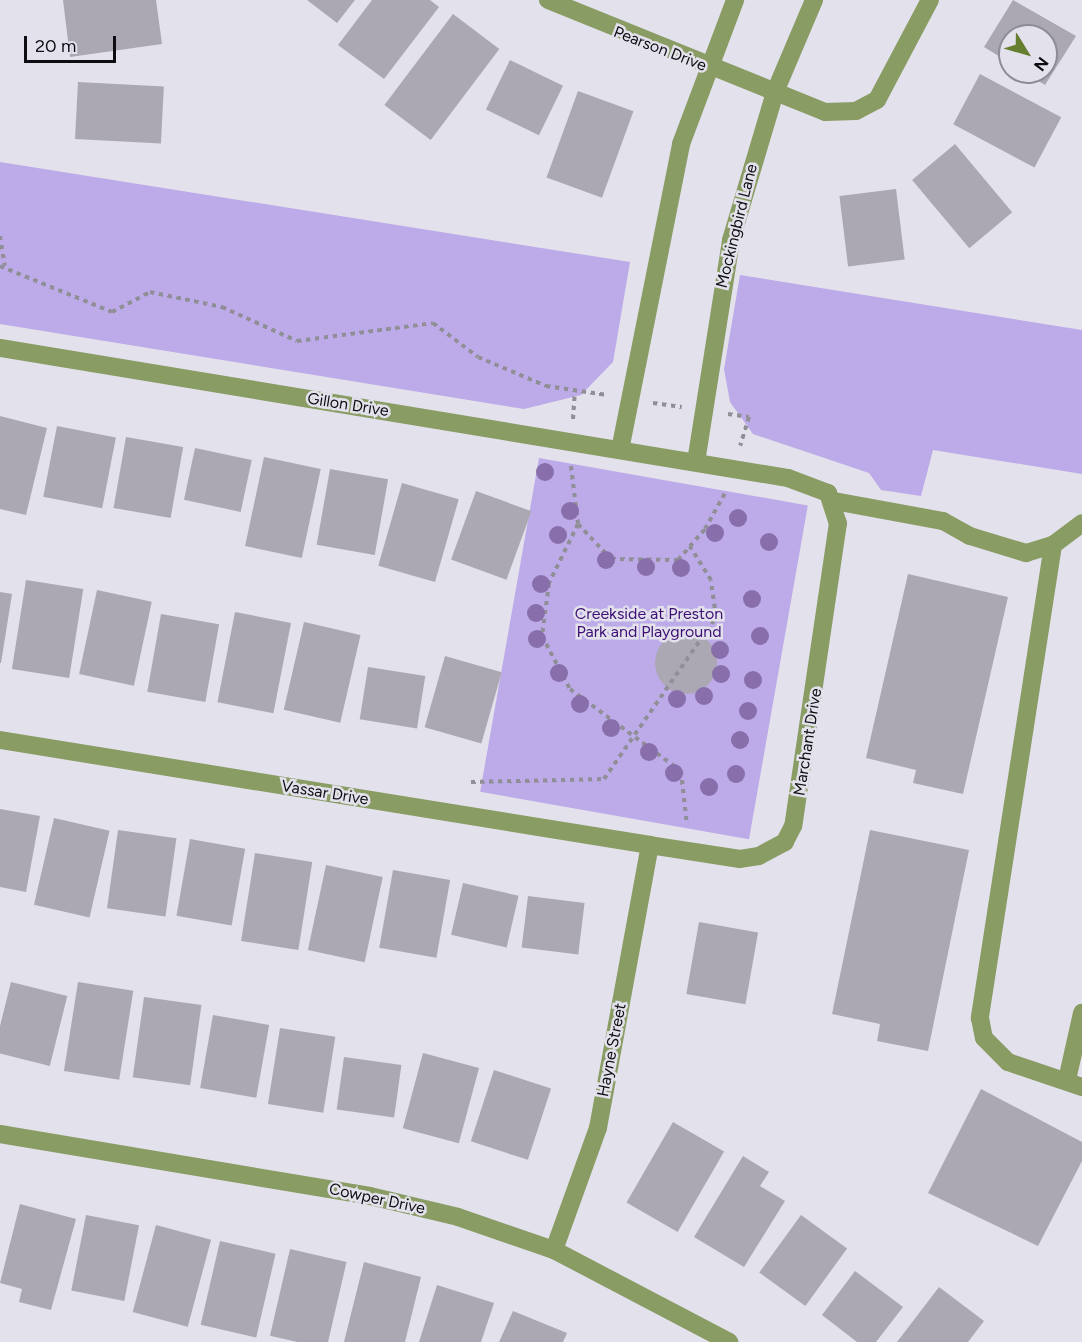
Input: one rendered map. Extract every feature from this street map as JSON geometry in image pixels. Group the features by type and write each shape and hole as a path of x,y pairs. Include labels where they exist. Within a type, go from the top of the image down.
{"street":[{"name":"Pearson Drive","path":"548,0 706,67 825,112 867,106 884,92 930,0"},
{"path":"620,450 661,222 706,67 735,0"},
{"name":"Mockingbird Lane","path":"696,462 702,410 730,240 775,92 814,0"},
{"name":"Gillon Drive","path":"0,348 696,462"},
{"path":"696,462 812,484 834,501 916,513 1009,549 1026,553 1053,545 1082,523"},
{"name":"Marchant Drive","path":"650,845 750,858 771,852 789,836 799,802 838,541 834,501"},
{"path":"1053,545 980,1018 984,1038 1002,1058 1074,1083 1082,1013"},
{"name":"Vassar Drive","path":"0,740 650,845"},
{"name":"Hayne Street","path":"554,1250 598,1128 650,845"},
{"name":"Cowper Drive","path":"0,1134 370,1196 458,1217 554,1250 686,1315 729,1342"}],"path":[{"path":"0,236 3,266 112,312 150,292 222,307 297,341 433,323 478,357 546,386 575,390 628,399 749,417 723,498 678,560 611,559 578,524 570,479 575,390"},
{"path":"578,524 549,583 542,636 570,689 681,771 687,825"},
{"path":"471,782 604,779 716,617 711,580 690,546"}],"green space":[{"path":"0,162 630,262 613,362 581,395 524,409 0,324"},
{"path":"740,275 1082,330 1082,474 933,450 921,496 881,490 869,473 753,434 730,402 724,369"},
{"name":"Creekside at Preston Park and Playground","path":"539,458 808,505 749,839 480,792"}],"building":[{"path":"63,0 156,0 162,44 70,57"},
{"path":"307,0 355,0 337,23"},
{"path":"372,0 430,0 439,7 384,79 338,45"},
{"path":"1013,0 1055,24 998,24"},
{"path":"453,14 499,49 431,140 384,105"},
{"path":"998,24 998,56 984,47"},
{"path":"1058,26 1076,36 1058,64"},
{"path":"510,60 563,86 539,135 486,109"},
{"path":"980,74 1061,117 1034,168 953,124"},
{"path":"78,82 164,87 161,143 75,139"},
{"path":"578,91 633,111 602,198 547,177"},
{"path":"955,144 1012,212 969,248 912,180"},
{"path":"896,189 905,259 848,266 839,196"},
{"path":"0,416 47,428 26,515 0,509"},
{"path":"57,426 116,437 102,508 43,497"},
{"path":"126,437 183,447 171,518 113,508"},
{"path":"195,448 252,460 241,512 184,500"},
{"path":"264,457 321,469 302,558 245,546"},
{"path":"330,469 388,479 375,555 317,545"},
{"path":"402,483 459,499 435,582 378,566"},
{"path":"476,491 531,511 506,580 451,560"},
{"path":"908,574 1008,597 963,794 913,783 916,770 866,758"},
{"path":"26,580 83,589 69,678 12,669"},
{"path":"97,590 152,602 134,686 79,674"},
{"path":"0,592 12,594 1,663 0,663"},
{"path":"235,612 291,623 273,713 217,702"},
{"path":"161,614 219,624 205,702 147,692"},
{"path":"304,622 361,635 340,723 284,710"},
{"path":"686,632 698,634 708,641 715,651 717,663 715,675 708,685 698,692 686,694 674,692 664,685 657,675 655,663 657,651 664,641 674,634"},
{"path":"445,656 502,672 481,743 425,727"},
{"path":"368,667 425,676 417,728 360,719"},
{"path":"0,809 40,816 26,892 0,887"},
{"path":"54,818 110,831 90,918 34,905"},
{"path":"118,830 176,838 165,916 107,908"},
{"path":"870,830 969,850 928,1051 877,1041 880,1024 832,1014"},
{"path":"190,839 245,849 232,926 176,916"},
{"path":"255,853 312,862 298,950 241,941"},
{"path":"326,865 383,877 365,962 308,950"},
{"path":"393,870 450,880 436,958 379,948"},
{"path":"463,883 519,896 507,947 451,935"},
{"path":"528,896 585,903 578,955 522,948"},
{"path":"699,922 758,932 745,1004 686,994"},
{"path":"11,982 67,996 50,1066 0,1053 0,1026"},
{"path":"78,982 133,991 119,1080 64,1071"},
{"path":"144,997 201,1005 190,1085 133,1077"},
{"path":"213,1015 269,1025 256,1098 200,1088"},
{"path":"280,1028 335,1037 323,1113 268,1104"},
{"path":"423,1053 479,1068 459,1143 403,1128"},
{"path":"344,1057 401,1065 394,1118 337,1109"},
{"path":"494,1070 551,1089 528,1160 471,1141"},
{"path":"981,1089 1082,1142 1082,1161 1038,1246 928,1193"},
{"path":"673,1122 724,1152 678,1232 626,1203"},
{"path":"743,1156 769,1172 760,1186 785,1201 744,1267 694,1237"},
{"path":"20,1204 76,1219 51,1310 19,1302 22,1289 0,1283"},
{"path":"86,1215 139,1225 124,1301 71,1291"},
{"path":"801,1215 847,1249 805,1306 759,1272"},
{"path":"156,1225 211,1240 188,1327 133,1312"},
{"path":"220,1241 276,1254 256,1338 201,1325"},
{"path":"290,1249 347,1262 328,1342 297,1342 270,1336"},
{"path":"364,1262 421,1277 405,1342 344,1342"},
{"path":"855,1271 903,1307 876,1342 857,1342 822,1315"},
{"path":"437,1285 494,1303 481,1342 419,1342"},
{"path":"939,1287 984,1321 968,1342 897,1342"},
{"path":"513,1311 567,1333 563,1342 499,1342"}]}
